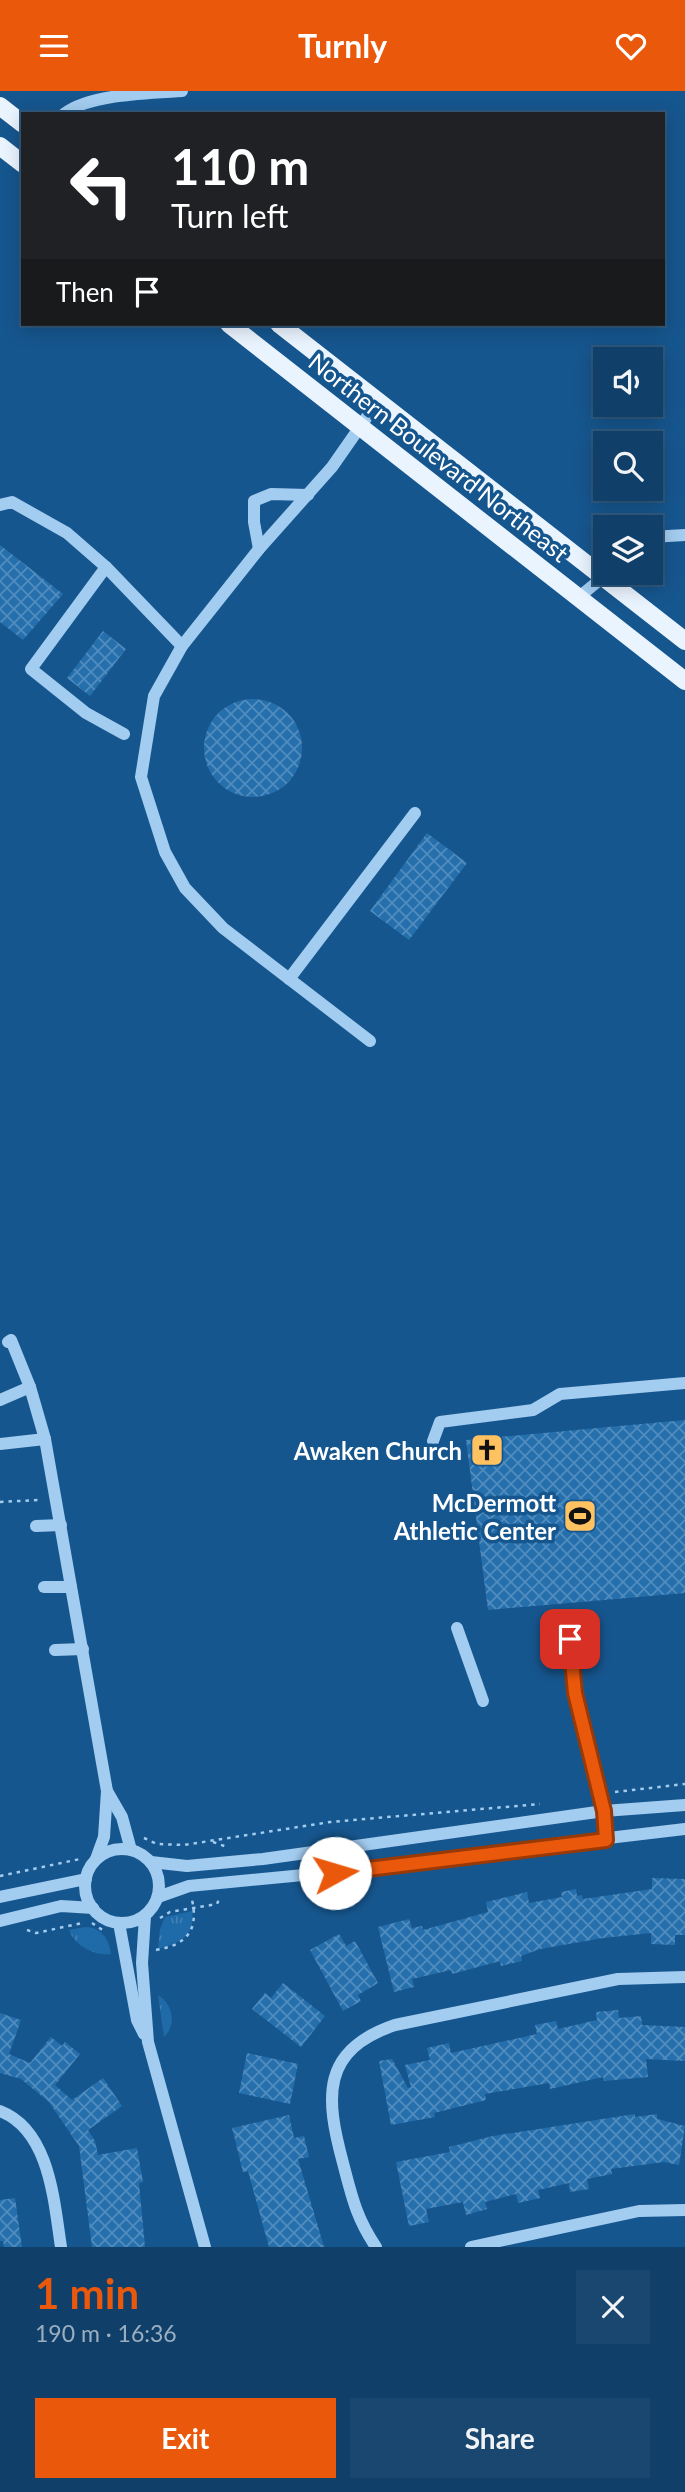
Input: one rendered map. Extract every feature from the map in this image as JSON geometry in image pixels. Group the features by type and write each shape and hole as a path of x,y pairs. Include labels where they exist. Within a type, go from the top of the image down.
{"main road":[{"path":"0,106 21,122"},
{"path":"0,146 21,162"},
{"name":"Northern Boulevard Northeast","path":"232,326 685,681"},
{"name":"Northern Boulevard Northeast","path":"282,326 593,564"},
{"name":"Northern Boulevard Northeast","path":"619,585 685,641"}],"street":[{"path":"66,112 74,106 142,94 182,91"},
{"path":"370,1041 223,928 185,888 165,852 141,777 154,696 183,646 259,549 308,495 362,427 378,401"},
{"path":"259,549 254,522 254,501 271,494 308,495"},
{"path":"0,505 12,502 67,533 106,566 183,646"},
{"path":"663,536 685,535"},
{"path":"106,566 31,669 86,713 124,734"},
{"path":"579,597 593,585"},
{"path":"289,979 415,813"},
{"path":"8,1342 11,1341 30,1387 45,1439 107,1791 104,1837 91,1857 85,1889 93,1908 109,1920 118,1923 145,1916"},
{"path":"433,1441 440,1422 533,1410 560,1394 685,1383"},
{"path":"0,1400 30,1387"},
{"path":"0,1444 45,1439"},
{"path":"36,1526 61,1525"},
{"path":"44,1587 71,1587"},
{"path":"457,1628 483,1701"},
{"path":"570,1639 575,1693 604,1811 606,1840"},
{"path":"55,1650 83,1649"},
{"path":"107,1791 122,1817 131,1850"},
{"path":"91,1857 118,1849 131,1850 151,1862 187,1866 264,1859 604,1811 685,1805"},
{"path":"158,1897 189,1886 459,1860 549,1845 685,1829"},
{"path":"148,2042 142,1963 145,1916 158,1897 160,1885 151,1862"},
{"path":"0,1897 86,1879"},
{"path":"0,1921 61,1906 93,1908"},
{"path":"118,1923 137,2020 148,2042 205,2247"},
{"path":"376,2247 358,2220 334,2128 331,2085 345,2055 368,2034 396,2025 618,1979 685,1977"},
{"path":"0,2111 29,2131 52,2184 61,2247"},
{"path":"471,2247 639,2211 685,2210"}],"path":[{"path":"0,1501 38,1500"},
{"path":"600,1794 685,1784"},
{"path":"157,1844 184,1845 330,1822 551,1803"},
{"path":"0,1876 91,1857"},
{"path":"157,1922 170,1912 217,1904"},
{"path":"155,1950 180,1943 189,1936 194,1926 194,1909"},
{"path":"36,1933 89,1923 98,1926 108,1936"},
{"path":"156,1942 156,1962"}],"green space":[{"path":"192,1911 193,1920 189,1932 179,1941 158,1949 160,1929 165,1917"},
{"path":"85,1927 96,1929 103,1935 111,1954 86,1949 76,1941 69,1930"},
{"path":"158,1995 170,2009 172,2021 164,2037"}],"building":[{"path":"0,545 63,594 23,640 0,622"},
{"path":"103,631 126,649 90,696 67,678"},
{"path":"253,699 272,702 288,713 299,729 302,748 299,767 288,783 272,794 253,797 234,794 218,783 207,767 204,748 207,729 218,713 234,702"},
{"path":"427,833 467,863 409,940 370,911"},
{"name":"McDermott Athletic Center","path":"685,1420 685,1593 488,1610 466,1440"},
{"path":"652,1878 685,1879 685,1935 675,1935 675,1945 651,1944 651,1933 603,1938 540,1949 521,1956 522,1961 501,1966 500,1961 452,1974 451,1970 412,1979 414,1987 394,1992 378,1927 409,1919 412,1928 422,1926 423,1930 488,1912 486,1902 527,1892 529,1903 562,1897 561,1892 576,1889 577,1896 582,1895 583,1899 652,1889"},
{"path":"339,1934 346,1946 355,1941 378,1983 358,1995 361,2001 343,2011 310,1950"},
{"path":"283,1983 325,2016 301,2047 252,2009 265,1993 271,1998"},
{"path":"618,2010 619,2018 641,2016 642,2025 685,2027 685,2061 646,2059 648,2077 604,2081 603,2077 550,2089 549,2083 485,2094 486,2100 434,2113 435,2117 391,2125 379,2061 392,2059 408,2088 411,2087 405,2065 430,2060 427,2048 449,2043 451,2053 537,2034 535,2025 556,2021 558,2029 597,2020 596,2012"},
{"path":"0,2013 21,2020 9,2054 30,2063 51,2037 62,2046 65,2042 80,2054 55,2085 72,2100 103,2078 122,2106 88,2130 95,2141 98,2155 137,2148 143,2182 139,2183 145,2247 92,2247 79,2146 49,2102 21,2079 0,2073"},
{"path":"247,2053 298,2064 290,2104 239,2093"},
{"path":"635,2114 635,2117 657,2114 657,2119 685,2126 679,2165 664,2162 611,2169 612,2174 587,2179 589,2189 570,2192 569,2183 538,2190 540,2198 518,2203 516,2194 485,2202 487,2209 466,2215 463,2202 426,2209 429,2222 409,2226 396,2162 450,2152 449,2147 493,2136"},
{"path":"289,2115 294,2138 304,2136 309,2157 298,2159 324,2247 269,2247 248,2171 243,2172 232,2128"},
{"path":"15,2198 22,2247 4,2247 3,2241 0,2241 0,2200"}],"place":[{"name":"Awaken Church","path":"487,1450"},
{"name":"McDermott Athletic Center","path":"580,1516"}],"route":[{"path":"335,1873 606,1840 604,1811 575,1693 570,1639"}]}
